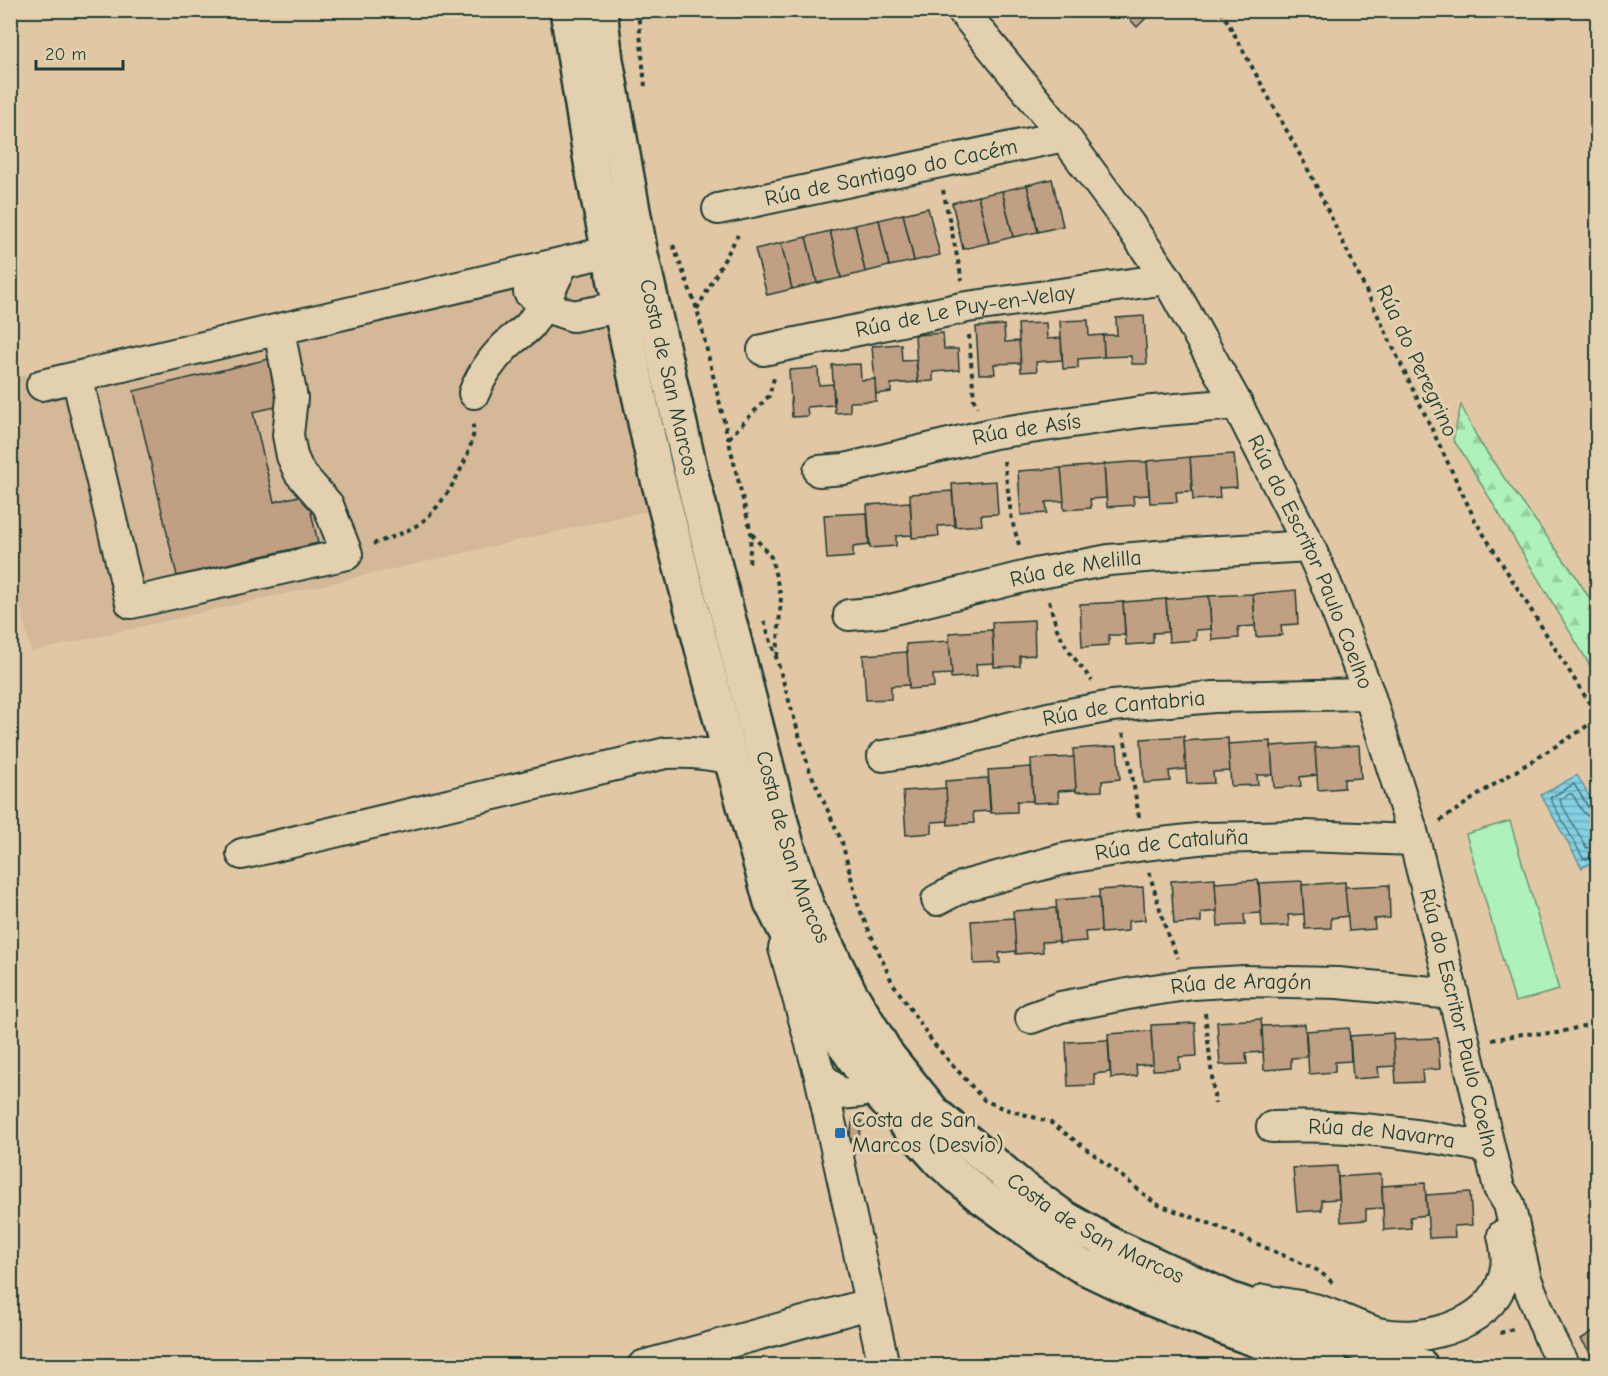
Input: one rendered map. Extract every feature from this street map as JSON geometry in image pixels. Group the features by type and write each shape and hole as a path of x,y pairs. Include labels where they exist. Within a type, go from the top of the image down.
{"main road":[{"name":"Costa de San Marcos","path":"567,10 608,252 655,468 771,902 861,1056 941,1162 979,1195 1080,1265 1157,1301 1240,1334 1331,1365"},
{"path":"582,10 594,89 592,168"},
{"name":"Costa de San Marcos","path":"600,10 606,60 641,255 690,466 788,845 807,906 850,993 888,1056 934,1113 1020,1186 1063,1217 1112,1245 1229,1299 1421,1365"},
{"path":"807,906 818,965 861,1056 910,1104 934,1113"}],"street":[{"path":"606,60 612,10"},
{"name":"Rúa do Escritor Paulo Coelho","path":"962,10 1064,136 1167,279 1237,404 1326,584 1426,832 1454,994 1499,1188 1509,1204 1526,1279 1551,1341 1564,1365"},
{"name":"Rúa de Santiago do Cacém","path":"718,209 1064,136"},
{"path":"42,385 608,252"},
{"path":"474,393 480,378 491,362 511,341 529,327 544,304 563,263"},
{"path":"508,276 549,308 573,316 620,307"},
{"name":"Rúa de Le Puy-en-Velay","path":"773,348 967,306 1167,279"},
{"path":"77,377 131,603 347,554 328,505 299,472 292,456 288,435 292,398 279,330"},
{"name":"Rúa de Asís","path":"819,471 844,469 995,433 1141,412 1237,404"},
{"name":"Rúa de Melilla","path":"849,615 882,612 1035,574 1109,560 1309,546"},
{"name":"Rúa de Cantabria","path":"883,756 921,750 1048,718 1112,706 1214,697 1369,694"},
{"path":"242,854 666,753 708,753 731,759"},
{"name":"Rúa de Cataluña","path":"937,900 964,886 1063,859 1143,844 1207,838 1426,832"},
{"path":"771,902 830,1085"},
{"name":"Rúa de Aragón","path":"1031,1018 1061,1007 1133,993 1193,984 1244,981 1338,983 1454,994"},
{"path":"830,1085 860,1092 861,1056 824,1047 830,1085 832,1133 884,1365"},
{"name":"Rúa de Navarra","path":"1272,1127 1311,1126 1392,1132 1489,1148"},
{"name":"Rúa do Escritor Paulo Coelho","path":"1229,1299 1264,1300 1314,1310 1379,1333 1422,1335 1456,1327 1480,1312 1493,1299 1502,1283 1507,1266 1496,1202 1499,1188"},
{"path":"643,1365 869,1304"}],"path":[{"name":"Rúa do Peregrino","path":"1221,10 1312,177 1476,522 1598,718"},
{"path":"697,309 741,229 748,203"},
{"path":"728,438 769,396 773,348"},
{"path":"347,554 414,528 430,514 451,489 473,439 474,393"},
{"path":"995,433 1003,451 1012,520 1023,555 1048,597 1057,629 1068,650 1112,706 1120,724 1131,769 1151,882 1168,936 1202,1001 1207,1022 1215,1104"},
{"path":"751,533 771,557 781,597 777,660"},
{"path":"1426,832 1487,789 1598,718"},
{"path":"1491,1041 1522,1034 1557,1033 1598,1022"}],"shaded area":[{"path":"590,245 651,510 31,652 11,564 10,379"}],"green space":[{"path":"1461,405 1479,441 1575,575 1597,610 1597,677 1453,440"},
{"path":"1510,821 1559,990 1515,1002 1466,834"}],"water":[{"path":"1577,775 1597,810 1597,859 1582,868 1541,795"}],"building":[{"path":"1121,10 1154,10 1137,27"},
{"path":"1052,179 1063,226 1038,232 1027,185"},
{"path":"1027,185 1038,232 1013,237 1002,191"},
{"path":"1002,191 1013,237 989,243 978,196"},
{"path":"978,196 989,243 963,249 952,203"},
{"path":"928,208 940,255 914,261 903,214"},
{"path":"903,214 914,261 889,266 879,220"},
{"path":"879,220 889,266 865,272 855,225"},
{"path":"855,225 865,272 841,278 830,231"},
{"path":"830,231 841,278 817,283 806,237"},
{"path":"806,237 817,283 792,289 781,243"},
{"path":"781,243 792,289 767,295 755,249"},
{"path":"1144,316 1147,364 1132,364 1131,356 1104,357 1103,335 1117,335 1116,318"},
{"path":"1088,320 1089,336 1103,335 1104,357 1078,359 1078,368 1063,369 1060,321"},
{"path":"1046,323 1047,339 1061,338 1062,360 1036,362 1037,371 1021,372 1018,324"},
{"path":"1004,325 1005,342 1019,341 1021,363 994,364 995,374 979,374 976,327"},
{"path":"943,333 944,349 958,349 959,370 933,372 933,381 918,382 915,335"},
{"path":"901,344 902,361 916,360 918,382 891,384 891,392 876,394 872,346"},
{"path":"273,358 284,405 253,412 274,502 307,494 318,543 177,576 134,391"},
{"path":"860,364 861,380 875,379 876,401 850,402 850,412 835,413 832,365"},
{"path":"818,368 819,385 833,384 834,405 807,407 808,416 792,417 789,370"},
{"path":"1234,454 1237,487 1219,488 1220,498 1193,500 1190,457"},
{"path":"1190,457 1192,491 1176,492 1177,502 1150,503 1147,461"},
{"path":"1147,462 1149,495 1133,496 1134,505 1107,507 1104,464"},
{"path":"1104,465 1106,498 1090,499 1091,508 1064,510 1061,468"},
{"path":"1061,468 1064,501 1046,502 1047,513 1021,515 1018,471"},
{"path":"996,481 998,514 981,515 982,525 955,527 952,484"},
{"path":"952,491 955,525 938,526 939,536 912,538 910,494"},
{"path":"910,502 912,535 896,536 896,546 870,548 867,505"},
{"path":"867,513 869,545 853,547 853,557 827,559 824,515"},
{"path":"1296,590 1298,624 1281,625 1282,635 1256,637 1253,594"},
{"path":"1253,594 1255,626 1238,627 1239,638 1212,640 1209,596"},
{"path":"1209,596 1211,629 1196,630 1196,640 1169,642 1166,599"},
{"path":"1166,599 1168,632 1153,633 1153,643 1126,645 1123,602"},
{"path":"1123,602 1125,635 1109,635 1109,645 1082,647 1080,604"},
{"path":"1034,620 1035,655 1020,656 1020,666 994,667 992,622"},
{"path":"992,630 994,663 976,664 977,676 951,678 949,633"},
{"path":"949,641 952,674 933,675 934,687 909,689 906,644"},
{"path":"907,652 909,685 891,686 891,699 866,700 863,655"},
{"path":"1184,736 1186,769 1169,771 1170,781 1144,783 1141,739"},
{"path":"1228,738 1230,771 1213,772 1214,783 1187,784 1184,741"},
{"path":"1271,741 1273,775 1257,775 1258,785 1231,786 1228,744"},
{"path":"1315,743 1317,775 1300,777 1301,786 1274,788 1271,746"},
{"path":"1359,745 1361,778 1344,779 1344,788 1318,790 1315,748"},
{"path":"1117,746 1120,779 1102,781 1102,791 1076,792 1073,749"},
{"path":"1074,757 1076,790 1058,791 1059,802 1033,803 1031,759"},
{"path":"1031,767 1033,801 1017,801 1017,812 991,813 988,770"},
{"path":"988,778 990,811 973,812 974,823 948,825 945,781"},
{"path":"946,788 948,821 932,822 932,833 906,835 903,791"},
{"path":"1215,878 1217,911 1201,913 1201,922 1174,924 1171,881"},
{"path":"1258,880 1261,913 1244,914 1245,925 1218,926 1215,883"},
{"path":"1302,881 1304,914 1288,915 1289,926 1262,927 1259,883"},
{"path":"1345,882 1348,916 1331,918 1331,928 1305,929 1302,885"},
{"path":"1389,885 1390,918 1374,919 1375,929 1349,931 1345,887"},
{"path":"1143,887 1145,920 1128,921 1128,931 1101,933 1099,890"},
{"path":"1099,897 1101,931 1085,932 1086,941 1059,943 1056,900"},
{"path":"1056,908 1059,941 1042,942 1043,952 1016,954 1013,911"},
{"path":"1014,918 1016,951 999,953 1000,963 974,964 971,921"},
{"path":"1261,1019 1264,1052 1246,1053 1247,1064 1220,1065 1217,1022"},
{"path":"1195,1023 1197,1056 1179,1057 1180,1069 1153,1070 1151,1025"},
{"path":"1305,1024 1307,1057 1291,1058 1291,1068 1264,1070 1262,1026"},
{"path":"1349,1028 1351,1061 1335,1062 1335,1072 1309,1074 1306,1031"},
{"path":"1151,1031 1153,1064 1136,1065 1137,1076 1111,1078 1108,1034"},
{"path":"1393,1033 1395,1066 1378,1067 1379,1077 1353,1079 1350,1036"},
{"path":"1438,1038 1440,1069 1422,1070 1423,1082 1396,1083 1393,1040"},
{"path":"1108,1040 1110,1072 1094,1074 1095,1085 1068,1086 1066,1042"},
{"path":"853,1119 862,1121 858,1141 849,1139"},
{"path":"1337,1166 1339,1199 1322,1200 1322,1210 1297,1212 1293,1168"},
{"path":"1381,1174 1383,1208 1366,1209 1366,1220 1341,1222 1338,1177"},
{"path":"1425,1183 1427,1215 1410,1217 1411,1228 1384,1230 1382,1186"},
{"path":"1470,1192 1472,1225 1454,1226 1455,1237 1429,1238 1426,1195"},
{"path":"1598,1328 1598,1363 1597,1363 1581,1339"}],"place":[{"name":"Costa de San Marcos (Desvío)","path":"840,1133"}]}
